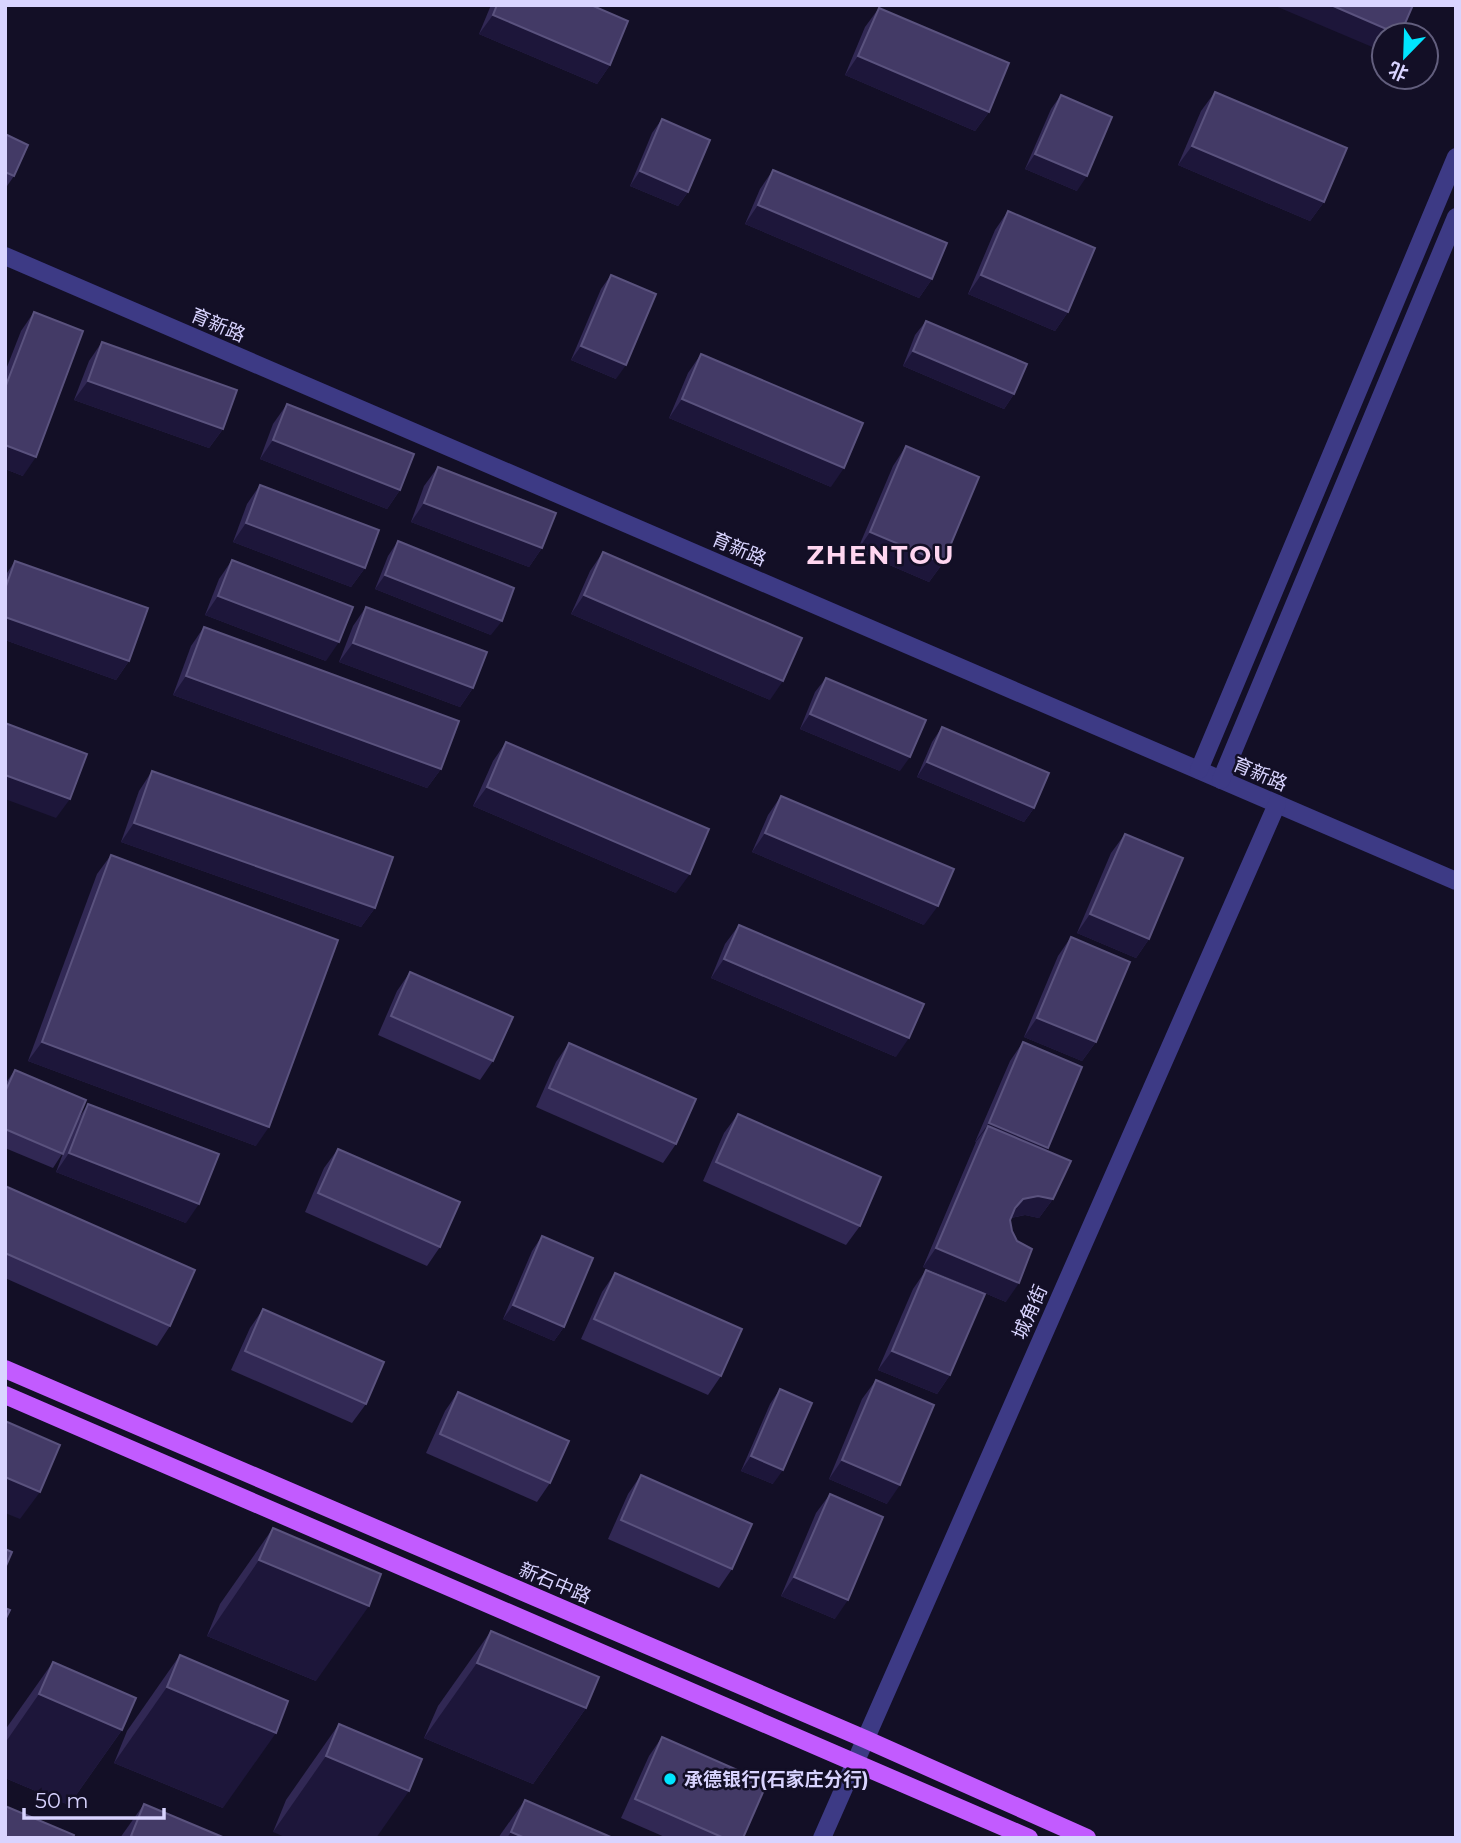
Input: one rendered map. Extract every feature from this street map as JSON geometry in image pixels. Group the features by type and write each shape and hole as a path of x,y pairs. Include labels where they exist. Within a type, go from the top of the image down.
{"main road":[{"name":"新石中路","path":"5,1369 865,1739 1087,1838"},
{"path":"5,1395 1028,1838"}],"street":[{"path":"1199,770 1456,157"},
{"path":"1221,780 1456,217"},
{"name":"育新路","path":"5,256 1456,881"},
{"name":"城角街","path":"822,1838 1277,804"}],"building":[{"path":"497,5 591,5 628,21 610,65 493,15"},
{"path":"1331,5 1413,5 1406,21 1370,22"},
{"path":"879,8 1009,63 989,112 858,56"},
{"path":"1215,92 1347,148 1324,202 1192,146"},
{"path":"1061,95 1112,117 1087,176 1035,154"},
{"path":"662,119 710,140 688,192 640,171"},
{"path":"5,134 28,145 14,176 5,172"},
{"path":"773,170 947,243 932,279 758,205"},
{"path":"1008,211 1095,248 1068,312 981,275"},
{"path":"611,275 656,294 626,365 581,346"},
{"path":"34,312 83,331 36,457 5,445 5,388"},
{"path":"926,321 1027,364 1014,394 913,351"},
{"path":"102,342 237,390 223,429 88,381"},
{"path":"701,354 863,423 844,468 682,399"},
{"path":"287,404 414,454 400,490 273,440"},
{"path":"906,446 979,477 943,563 870,532"},
{"path":"438,467 556,513 542,548 424,503"},
{"path":"260,485 379,530 365,568 246,523"},
{"path":"398,541 514,588 502,621 385,575"},
{"path":"603,552 802,638 783,681 584,595"},
{"path":"232,560 353,607 339,642 218,596"},
{"path":"15,561 148,608 129,661 5,617 5,589"},
{"path":"366,607 487,652 473,688 353,643"},
{"path":"204,627 459,721 441,769 186,676"},
{"path":"826,678 926,720 910,757 810,714"},
{"path":"5,723 87,754 70,799 5,775"},
{"path":"942,727 1049,773 1034,808 927,762"},
{"path":"506,742 709,829 690,874 487,787"},
{"path":"152,771 393,857 375,908 134,823"},
{"path":"781,796 954,869 938,906 765,833"},
{"path":"1125,834 1183,858 1149,939 1090,914"},
{"path":"111,855 338,940 269,1127 42,1042"},
{"path":"739,925 924,1004 909,1038 724,959"},
{"path":"1071,937 1130,962 1096,1042 1037,1018"},
{"path":"410,972 513,1017 493,1061 391,1016"},
{"path":"1023,1042 1082,1067 1048,1148 989,1123"},
{"path":"569,1043 696,1099 676,1144 549,1088"},
{"path":"15,1070 86,1100 63,1154 5,1129 5,1092"},
{"path":"88,1104 219,1154 199,1204 69,1153"},
{"path":"738,1114 881,1177 860,1226 716,1162"},
{"path":"988,1126 1071,1161 1053,1199 1038,1196 1023,1199 1015,1208 1010,1220 1012,1231 1017,1241 1032,1249 1019,1283 936,1248"},
{"path":"338,1149 460,1202 440,1247 318,1193"},
{"path":"5,1186 195,1270 170,1326 5,1253"},
{"path":"542,1236 593,1258 564,1327 513,1305"},
{"path":"926,1270 985,1294 950,1375 892,1351"},
{"path":"615,1273 742,1329 721,1376 594,1319"},
{"path":"263,1309 384,1362 366,1404 245,1351"},
{"path":"876,1380 934,1405 900,1485 842,1460"},
{"path":"780,1389 812,1403 783,1470 751,1456"},
{"path":"458,1392 569,1441 550,1483 440,1434"},
{"path":"5,1421 60,1445 40,1492 5,1477"},
{"path":"641,1475 752,1524 732,1569 621,1520"},
{"path":"830,1494 883,1517 848,1600 794,1577"},
{"path":"273,1528 381,1574 369,1606 259,1560"},
{"path":"5,1549 12,1552 5,1568"},
{"path":"491,1631 599,1677 586,1708 477,1663"},
{"path":"180,1655 288,1701 276,1733 167,1687"},
{"path":"53,1662 136,1698 122,1730 39,1694"},
{"path":"339,1724 422,1759 409,1791 326,1756"},
{"name":"承德银行(石家庄分行)","path":"662,1737 767,1783 743,1838 724,1838 635,1799"},
{"path":"525,1800 613,1838 525,1838 511,1832"},
{"path":"144,1804 225,1838 131,1836"},
{"path":"5,1806 74,1835 73,1838 5,1838"}],"place":[{"name":"承德银行(石家庄分行)","path":"670,1779"}],"district":[{"name":"ZHENTOU","path":"881,555"}]}
